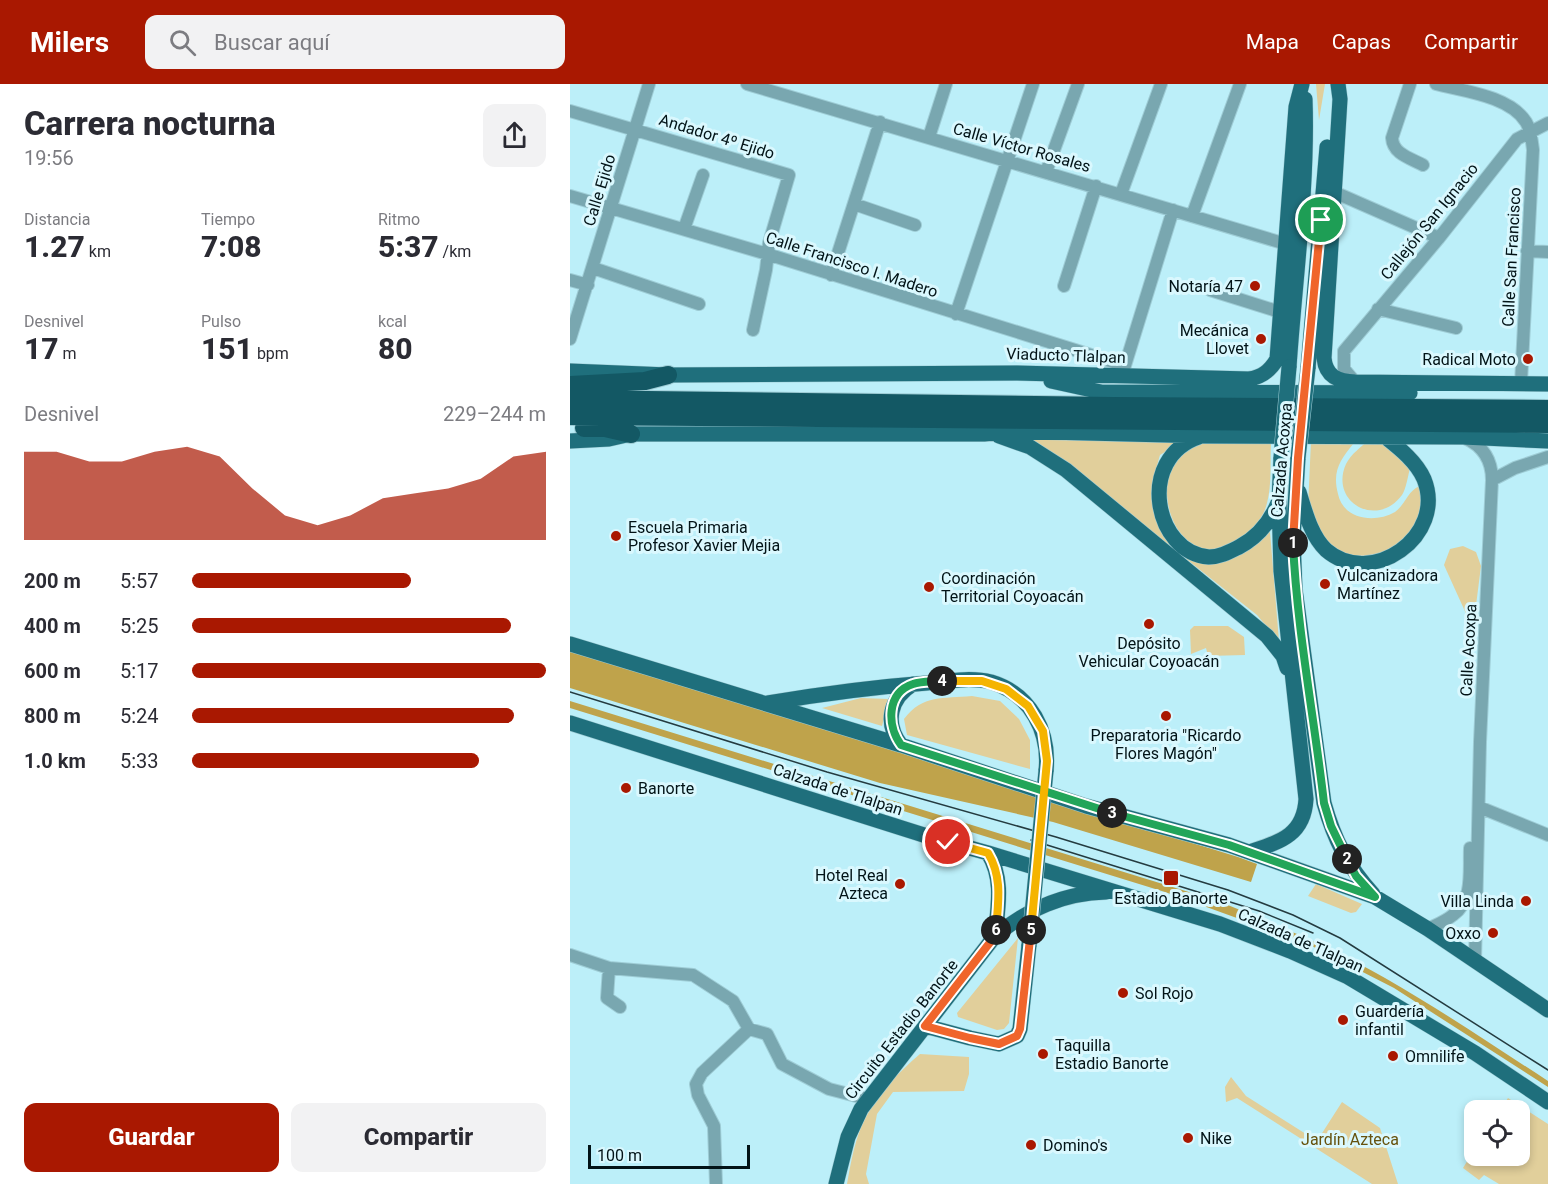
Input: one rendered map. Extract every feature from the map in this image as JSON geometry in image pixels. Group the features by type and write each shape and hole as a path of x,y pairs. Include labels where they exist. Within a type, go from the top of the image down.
{"highway":[{"path":"570,385 645,381 668,375"},
{"path":"570,399 1548,409"},
{"path":"570,416 1548,424"},
{"path":"570,427 605,428 632,434"}],"main road":[{"name":"Viaducto Tlalpan","path":"570,371 668,375 1123,371 1249,379 1260,376 1270,369 1276,359 1296,107 1304,84"},
{"name":"Calzada Acoxpa","path":"1249,852 1291,834 1300,825 1305,812 1306,799 1281,571 1279,500 1306,131 1304,84"},
{"name":"Calzada Acoxpa","path":"1332,84 1308,368 1298,458 1293,539 1295,589 1324,803 1342,852 1356,876 1375,897"},
{"path":"1338,84 1340,99 1324,358 1329,373 1338,380 1355,382 1548,384"},
{"path":"1017,373 1101,392 1416,393 1450,384"},
{"path":"570,441 609,439 632,434 984,434 1009,431 1206,436 1463,437 1548,441"},
{"path":"984,434 1030,447 1060,466 1267,636 1283,656 1293,683"},
{"path":"1206,436 1191,440 1178,449 1167,461 1161,476 1159,494 1162,513 1169,529 1187,549 1209,557 1229,553 1259,532 1272,516 1279,500"},
{"path":"1296,486 1317,538 1326,550 1350,561 1365,562 1379,560 1403,550 1421,529 1427,512 1428,496 1417,466 1384,436"},
{"path":"570,644 901,745 1086,806 1249,852 1375,897 1548,1010"},
{"path":"765,704 843,690 982,681 999,685 1014,694 1028,706 1043,731 1047,751 1046,771 1020,1029 1017,1036 999,1044 925,1026"},
{"path":"901,745 891,727 891,710 896,698 913,684"},
{"name":"Calzada de Tlalpan","path":"570,723 930,837 1220,924 1290,951 1348,977 1475,1053 1548,1102"},
{"path":"988,853 995,865 999,881 995,936"},
{"name":"Circuito Estadio Banorte","path":"836,1184 848,1137 861,1109 995,936 1021,916 1050,902 1077,894 1116,892"}],"street":[{"name":"Calle Ejido","path":"570,339 649,84"},
{"name":"Calle Víctor Rosales","path":"747,84 1286,244"},
{"path":"928,137 946,84"},
{"path":"956,314 1033,84"},
{"path":"1046,172 1078,84"},
{"path":"1121,194 1161,84"},
{"path":"1192,216 1240,84"},
{"path":"1410,84 1392,144 1397,152 1423,165"},
{"path":"1436,84 1490,97 1511,107 1526,121 1530,132"},
{"name":"Andador 4º Ejido","path":"570,111 789,175 767,254"},
{"path":"831,275 880,123"},
{"name":"Callejón San Ignacio","path":"1344,351 1517,139 1548,123"},
{"name":"Calle San Francisco","path":"1521,383 1533,150 1530,132"},
{"path":"684,229 703,175"},
{"path":"1064,286 1096,186"},
{"path":"1334,192 1438,238"},
{"name":"Calle Francisco I. Madero","path":"570,196 767,254 956,314 1123,371"},
{"path":"854,204 915,225"},
{"path":"1123,371 1173,210"},
{"path":"1527,250 1548,252"},
{"path":"753,330 766,270 767,254"},
{"path":"593,268 699,304"},
{"path":"570,280 588,285"},
{"path":"1210,290 1280,312"},
{"path":"1378,309 1456,328"},
{"path":"1325,336 1331,347 1344,351 1344,369 1355,382"},
{"name":"Calle Acoxpa","path":"1463,437 1483,451 1491,464 1492,480 1480,742 1476,961"},
{"path":"1492,480 1515,468 1548,457"},
{"path":"1479,807 1548,835"},
{"name":"Calle Acoxpa","path":"1428,930 1454,915 1464,905 1467,896 1471,837 1479,822"},
{"path":"570,955 609,968 693,975 733,1001 749,1029 766,1034 782,1064 829,1089 868,1099"},
{"path":"609,968 607,998 620,1007"},
{"path":"716,1184 714,1126 698,1095 696,1084 702,1073 749,1029"}],"green space":[{"path":"1316,84 1325,84 1319,120"},
{"path":"1018,440 1184,440 1160,455 1152,497 1159,527 1169,539 1191,557 1270,532 1279,641 1257,615 1050,451"},
{"path":"1369,440 1382,442 1410,468 1402,495 1392,505 1380,510 1369,510 1358,506 1344,490 1342,478 1346,464 1353,454"},
{"path":"1206,441 1271,443 1270,489 1264,512 1247,533 1233,544 1219,549 1206,549 1194,545 1184,537 1176,526 1167,495 1167,479 1173,464 1184,453"},
{"path":"1311,441 1354,443 1338,466 1336,486 1346,509 1360,517 1378,518 1395,512 1420,486 1423,498 1414,531 1386,554 1357,557 1342,552 1326,541 1308,507"},
{"path":"1463,546 1476,552 1481,566 1473,629 1444,565 1450,549"},
{"path":"1194,626 1228,626 1244,637 1245,655 1208,656 1206,648 1191,654 1190,630"},
{"path":"972,696 1000,701 1019,719 1030,740 1030,769 907,735 904,719 919,705 934,699"},
{"path":"861,698 889,699 882,726 822,708"},
{"path":"1316,884 1362,904 1356,912 1351,913 1308,896"},
{"path":"1018,938 1009,1023 1004,1029 997,1030 958,1017 957,1013"},
{"path":"920,1054 969,1057 969,1074 964,1091 893,1092 877,1114 866,1174 869,1184 847,1184 856,1141 871,1108 890,1083"},
{"name":"Jardín Azteca","path":"1231,1077 1246,1096 1317,1141 1342,1102 1380,1128 1398,1184 1372,1184 1237,1098 1226,1102 1225,1087"},
{"path":"1530,1112 1548,1124 1548,1184 1499,1184 1484,1175 1479,1180 1463,1168 1464,1166 1530,1166"}],"shaded area":[{"path":"570,650 1257,864 1251,882 1053,822 880,783 570,688"},
{"path":"570,701 1218,901 1324,946 1385,978 1447,1015 1548,1081 1548,1087 1394,988 1306,943 1165,892 570,708"}],"tram line":[{"path":"570,692 827,772 1056,837 1228,890 1293,915 1340,938 1548,1070"},
{"path":"1031,840 1259,911 1313,933"}],"place":[{"name":"Notaría 47","path":"1255,286"},
{"name":"Mecánica Llovet","path":"1261,339"},
{"name":"Radical Moto","path":"1528,359"},
{"name":"Escuela Primaria Profesor Xavier Mejia","path":"616,536"},
{"name":"Vulcanizadora Martínez","path":"1325,584"},
{"name":"Coordinación Territorial Coyoacán","path":"929,587"},
{"name":"Depósito Vehicular Coyoacán","path":"1149,624"},
{"name":"Preparatoria \"Ricardo Flores Magón\"","path":"1166,716"},
{"name":"Banorte","path":"626,788"},
{"name":"Estadio Banorte","path":"1171,878"},
{"name":"Hotel Real Azteca","path":"900,884"},
{"name":"Villa Linda","path":"1526,901"},
{"name":"Oxxo","path":"1493,933"},
{"name":"Sol Rojo","path":"1123,993"},
{"name":"Guardería infantil","path":"1343,1020"},
{"name":"Taquilla Estadio Banorte","path":"1043,1054"},
{"name":"Omnilife","path":"1393,1056"},
{"name":"Nike","path":"1188,1138"},
{"name":"Domino's","path":"1031,1145"}],"route":[{"path":"948,842 988,853 995,865 999,891 995,936 925,1026 999,1044 1017,1036 1020,1029 1038,858 1046,771 1047,761 1046,741 1039,722 1028,706 999,685 968,680 913,684 900,693 891,710 891,727 901,745 1024,786 1086,806 1229,845 1375,897 1356,876 1342,852 1324,803 1295,589 1293,539 1296,486 1321,220"}]}
